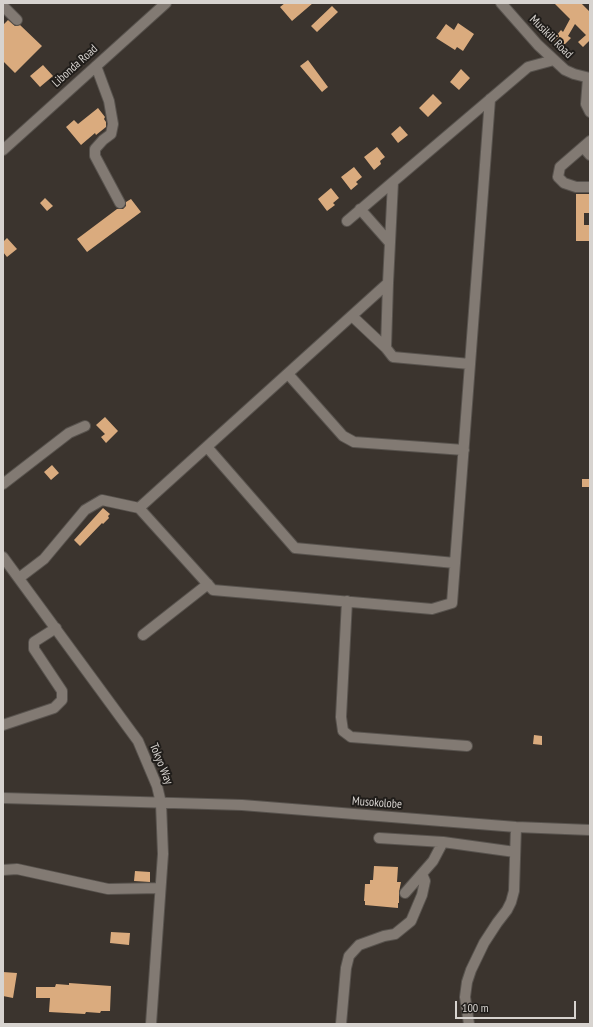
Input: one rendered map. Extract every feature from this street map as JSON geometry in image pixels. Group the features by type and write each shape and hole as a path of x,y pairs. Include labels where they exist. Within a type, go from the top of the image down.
{"street":[{"name":"Libonda Road","path":"3,150 166,3"},
{"name":"Musikili Road","path":"502,3 538,45 554,60 566,70 589,78"},
{"path":"3,6 17,20"},
{"path":"347,221 528,67 554,60"},
{"path":"96,66 109,101 112,124 111,134 95,149 95,156 120,203"},
{"path":"589,78 586,104 590,112"},
{"path":"19,578 44,559 85,510 102,500 139,508 213,590 432,609 452,603 490,99"},
{"path":"588,148 560,168 558,177 564,183 576,187 590,187"},
{"path":"386,348 393,182"},
{"path":"360,209 390,243"},
{"path":"139,508 388,283"},
{"path":"352,316 386,348 393,357 470,364"},
{"path":"288,374 343,436 354,442 464,450"},
{"path":"3,484 69,433 86,426"},
{"path":"206,447 295,548 455,563"},
{"name":"Tokyo Way","path":"3,557 138,741 157,786 161,803 163,854 151,1024"},
{"path":"143,635 208,584"},
{"path":"347,602 341,717 343,732 351,737 467,746"},
{"path":"3,725 54,708 62,700 62,691 34,649 34,642 56,628"},
{"name":"Musokolobe","path":"3,798 242,805 516,827 590,830"},
{"path":"469,1024 465,997 467,982 471,970 484,943 507,910 514,891 516,827"},
{"path":"379,838 443,842 515,852"},
{"path":"405,893 433,861 443,842"},
{"path":"3,870 17,869 108,889 160,888"},
{"path":"341,1024 346,968 350,956 359,946 384,936 396,934 411,921 422,895 425,881 422,874"}],"building":[{"path":"285,3 313,3 292,21 280,7"},
{"path":"554,3 581,3 590,12 590,40 583,47 578,42 586,35 575,24 568,36 571,38 561,48 552,41 561,30 563,32 570,19"},
{"path":"332,6 338,12 317,32 311,26"},
{"path":"8,20 15,26 20,25 42,46 15,73 3,61 3,25"},
{"path":"458,23 474,34 463,51 457,47 455,50 436,38 446,24 454,30"},
{"path":"308,60 328,87 322,92 300,66"},
{"path":"43,65 53,76 40,87 30,76"},
{"path":"461,69 470,78 459,90 450,82"},
{"path":"433,94 442,103 428,117 419,108"},
{"path":"98,108 105,117 106,127 96,135 95,133 81,145 66,127 74,120 78,124"},
{"path":"400,126 408,135 398,143 391,134"},
{"path":"377,147 385,157 380,161 381,164 374,170 364,157"},
{"path":"354,167 362,177 356,182 358,184 351,190 341,177"},
{"path":"331,188 339,198 333,203 335,205 327,211 318,199"},
{"path":"576,194 590,194 590,213 584,213 584,225 590,225 590,241 576,241"},
{"path":"45,198 53,206 47,211 40,203"},
{"path":"131,199 141,212 87,252 77,239 117,209 123,209 126,206 126,202"},
{"path":"7,238 17,249 7,257 3,252 3,242"},
{"path":"105,417 118,431 106,443 101,437 105,434 96,425"},
{"path":"52,465 59,473 51,480 44,472"},
{"path":"582,479 590,479 590,487 582,487"},
{"path":"103,508 110,514 108,516 109,518 103,524 102,523 80,546 74,540"},
{"path":"534,735 542,736 542,745 533,744"},
{"path":"374,866 398,867 397,882 401,882 398,908 365,905 365,884 370,884 370,880 373,880"},
{"path":"135,871 150,872 150,882 134,881"},
{"path":"111,932 130,933 129,945 110,943"},
{"path":"3,972 17,973 13,998 3,996"},
{"path":"69,983 111,986 110,1011 101,1011 100,1013 86,1012 85,1014 49,1012 50,998 36,998 36,987 55,987 56,984 69,985"}]}
